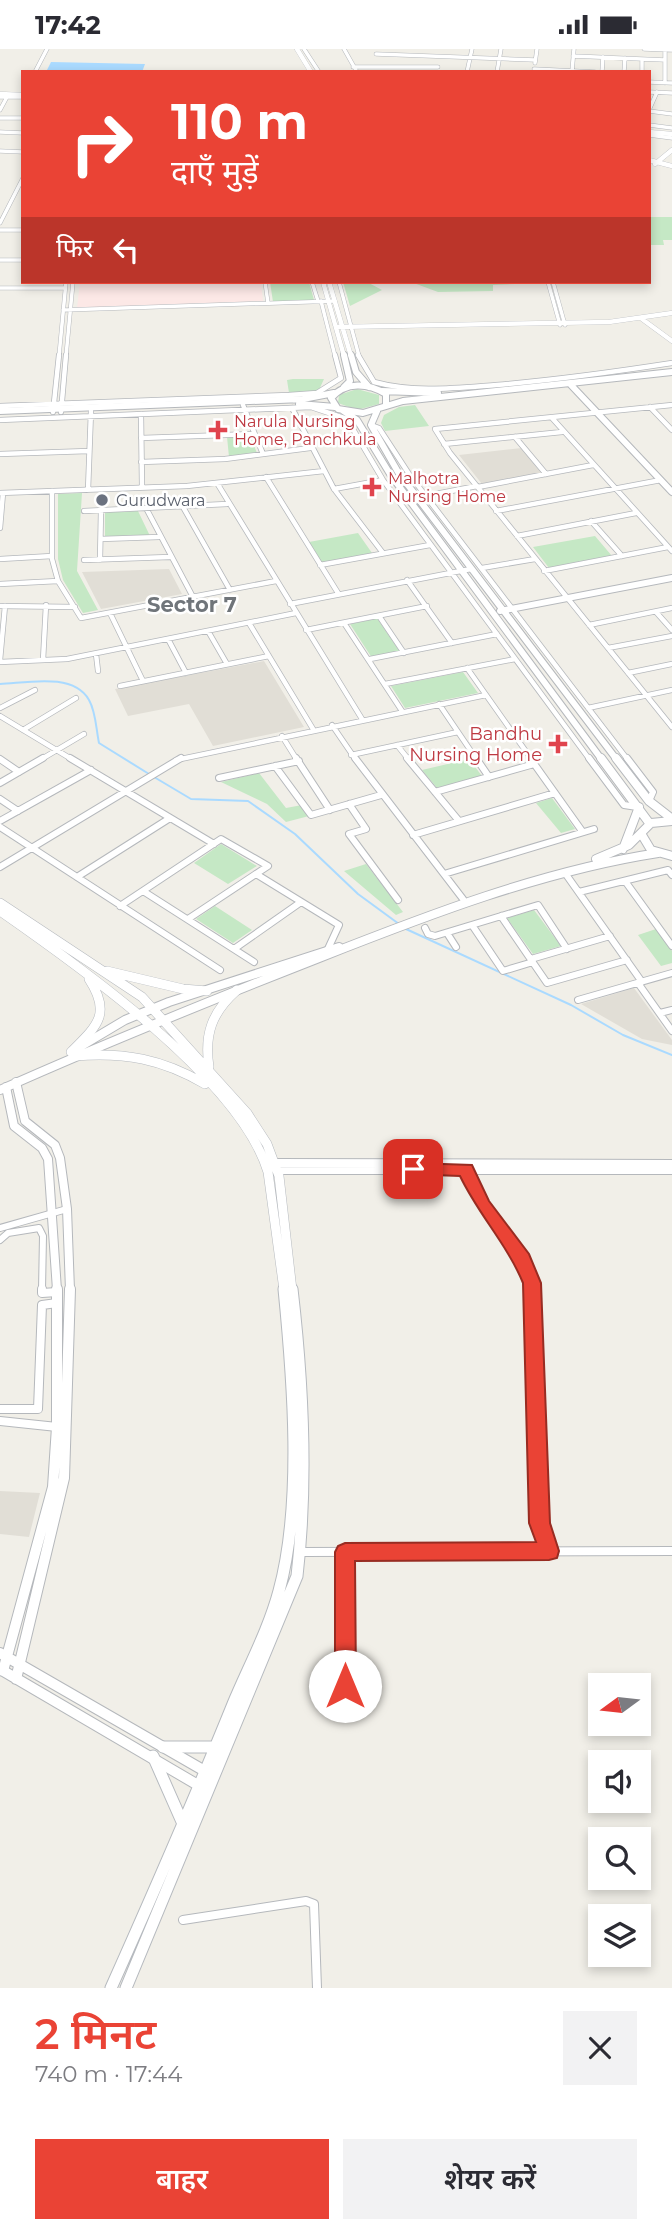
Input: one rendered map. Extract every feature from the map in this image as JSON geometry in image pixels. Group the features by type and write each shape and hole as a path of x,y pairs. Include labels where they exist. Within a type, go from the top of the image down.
{"main road":[{"path":"0,903 142,997 247,1113 276,1167 298,1339 303,1459 297,1576 287,1604 210,1774 126,1988"},
{"path":"0,911 83,970 151,1024 216,1090 246,1127 269,1177 288,1328 291,1524 279,1593 216,1747 210,1774"},
{"path":"98,968 150,982 207,991"},
{"path":"73,1054 98,1025 104,1006 100,993 83,970"},
{"path":"209,1068 205,1048 210,1019 220,1004 237,991"},
{"path":"73,1054 136,1053 183,1070 216,1090"},
{"path":"183,1824 158,1752 216,1747"},
{"path":"111,1988 183,1824 204,1789"}],"street":[{"path":"36,70 47,49"},
{"path":"294,49 304,70"},
{"path":"294,49 310,70"},
{"path":"304,49 318,70"},
{"path":"344,49 355,70"},
{"path":"467,70 472,49"},
{"path":"497,70 501,49"},
{"path":"534,70 537,49"},
{"path":"572,70 574,49"},
{"path":"644,49 672,50"},
{"path":"665,50 665,83"},
{"path":"375,51 382,64"},
{"path":"375,51 535,60"},
{"path":"437,70 440,56"},
{"path":"573,56 665,60"},
{"path":"602,70 603,57"},
{"path":"624,70 625,58"},
{"path":"642,59 642,70"},
{"path":"353,67 382,64 438,67"},
{"path":"406,70 407,65"},
{"path":"651,82 672,83"},
{"path":"651,92 672,93"},
{"path":"651,102 657,92"},
{"path":"0,94 21,95"},
{"path":"0,94 7,97 21,95"},
{"path":"0,110 7,97"},
{"path":"651,111 672,114"},
{"path":"0,118 21,118"},
{"path":"651,130 672,133"},
{"path":"0,132 21,133"},
{"path":"0,151 21,152"},
{"path":"655,163 672,152"},
{"path":"655,163 672,167"},
{"path":"0,223 21,182"},
{"path":"0,230 21,230"},
{"path":"0,260 21,259"},
{"path":"53,408 66,284"},
{"path":"62,408 73,284"},
{"path":"265,284 268,303"},
{"path":"292,397 317,393 341,378 313,284"},
{"path":"324,284 332,301"},
{"path":"329,284 340,328 356,372 369,387"},
{"path":"340,284 359,355 371,381 398,389 505,384 574,375 672,368"},
{"path":"552,284 562,324"},
{"path":"0,288 65,288"},
{"path":"63,310 332,301"},
{"path":"340,328 562,324 646,319 672,314"},
{"path":"646,319 669,337"},
{"path":"0,413 334,393 350,381 340,328"},
{"path":"351,355 359,355"},
{"path":"342,389 369,387 382,391 427,393 570,384 588,379 672,368"},
{"path":"342,410 356,413 377,411 386,405 570,384 672,368"},
{"path":"588,379 593,374"},
{"path":"570,384 574,375"},
{"path":"570,384 672,492"},
{"path":"382,391 388,398 386,405"},
{"path":"334,393 331,401 335,407"},
{"path":"91,410 222,400"},
{"path":"62,408 141,414 305,404 335,407 357,419 390,474 650,824"},
{"path":"672,405 435,429 496,511 647,696 669,719 672,727"},
{"path":"650,407 672,430"},
{"path":"243,408 263,454"},
{"path":"0,413 292,408 321,409 347,419 383,480 624,805 639,807"},
{"path":"292,408 310,448 334,489 383,553"},
{"path":"88,490 91,410"},
{"path":"377,411 372,425 398,472 649,801 672,820"},
{"path":"141,414 142,487"},
{"path":"552,418 670,549"},
{"path":"662,420 672,418"},
{"path":"372,425 379,428 425,496 653,793 649,801"},
{"path":"356,435 364,431"},
{"path":"444,444 562,432"},
{"path":"141,438 254,434"},
{"path":"515,437 546,474"},
{"path":"141,462 225,459 310,448"},
{"path":"0,454 89,451"},
{"path":"425,496 593,465"},
{"path":"0,528 1,493 217,483 324,471"},
{"path":"266,477 338,593"},
{"path":"334,489 383,480"},
{"path":"496,511 661,480"},
{"path":"217,483 362,719"},
{"path":"52,491 52,556 58,581 81,618 276,581"},
{"path":"84,511 228,504"},
{"path":"183,507 230,590"},
{"path":"146,508 193,597"},
{"path":"100,560 101,510"},
{"path":"517,536 636,513"},
{"path":"591,521 622,556"},
{"path":"101,539 159,537"},
{"path":"320,565 430,545"},
{"path":"544,571 670,549"},
{"path":"436,552 449,552"},
{"path":"0,559 52,556"},
{"path":"83,560 170,557"},
{"path":"482,568 535,559"},
{"path":"290,604 471,569"},
{"path":"494,612 672,578"},
{"path":"407,580 452,643"},
{"path":"0,583 58,581"},
{"path":"56,605 68,596"},
{"path":"43,660 46,605"},
{"path":"75,607 2,606 0,661 43,660 96,654 296,613"},
{"path":"306,630 427,607"},
{"path":"589,625 672,608"},
{"path":"656,612 672,630"},
{"path":"110,613 143,681"},
{"path":"379,616 404,653"},
{"path":"249,622 313,729"},
{"path":"344,623 402,711"},
{"path":"208,631 227,664"},
{"path":"370,659 497,633"},
{"path":"608,649 672,636"},
{"path":"168,639 186,673"},
{"path":"96,654 99,671"},
{"path":"120,686 269,656"},
{"path":"385,684 515,659"},
{"path":"628,673 672,664"},
{"path":"467,669 582,831"},
{"path":"0,708 35,690"},
{"path":"589,708 672,690"},
{"path":"1,866 163,767 188,755 485,695"},
{"path":"23,730 76,698"},
{"path":"439,704 489,777"},
{"path":"0,716 214,844"},
{"path":"332,725 351,755 463,899"},
{"path":"351,755 458,732"},
{"path":"0,783 84,734"},
{"path":"282,736 330,810"},
{"path":"397,745 458,821"},
{"path":"0,759 19,772"},
{"path":"219,778 299,761"},
{"path":"435,792 534,764"},
{"path":"275,766 311,815 382,795"},
{"path":"0,821 91,770"},
{"path":"413,835 555,793"},
{"path":"0,799 18,811"},
{"path":"349,804 366,829 349,834 398,901"},
{"path":"623,849 639,807"},
{"path":"77,877 170,818"},
{"path":"73,1054 463,899 623,849 642,835 650,824 672,820"},
{"path":"0,827 220,970"},
{"path":"444,874 594,829"},
{"path":"642,835 646,845 658,853"},
{"path":"120,905 221,839 268,866 188,919"},
{"path":"405,922 626,856 658,853 671,856"},
{"path":"579,892 668,870 672,875"},
{"path":"565,873 672,1031"},
{"path":"256,874 339,925 327,951"},
{"path":"625,881 672,946"},
{"path":"143,891 254,962"},
{"path":"234,949 301,902"},
{"path":"425,928 430,936 447,933 538,905 567,949"},
{"path":"501,916 547,983 626,960"},
{"path":"472,925 503,971 610,936"},
{"path":"7,1086 73,1054 140,1014 389,929"},
{"path":"447,933 456,947"},
{"path":"578,1000 672,973"},
{"path":"660,1013 672,1010"},
{"path":"7,1086 25,1121 55,1145 67,1209 69,1372 57,1488 16,1679"},
{"path":"7,1086 14,1126 42,1148 48,1159 54,1212 57,1291 57,1488 3,1655 2,1670 134,1745 210,1774"},
{"path":"276,1167 672,1164"},
{"path":"276,1167 672,1170"},
{"path":"466,1170 482,1204 522,1259 532,1283 540,1523 549,1551"},
{"path":"0,1228 67,1209"},
{"path":"0,1240 8,1233 39,1228 43,1235 38,1409 0,1409"},
{"path":"42,1293 57,1291"},
{"path":"41,1304 57,1303"},
{"path":"0,1421 57,1427"},
{"path":"299,1552 672,1551"},
{"path":"345,1552 345,1713"},
{"path":"3,1655 140,1734 204,1789"},
{"path":"134,1745 140,1734"},
{"path":"183,1920 306,1901 314,1904 317,1988"}],"shaded area":[{"path":"80,284 261,284 263,301 77,308"},
{"path":"522,448 541,473 482,484 459,455"},
{"path":"169,569 182,594 101,609 82,572"},
{"path":"264,661 304,727 213,746 189,704 128,716 115,689"},
{"path":"634,988 672,1040 672,1045 642,1039 581,1004"},
{"path":"0,1491 40,1493 29,1537 0,1534"}],"green space":[{"path":"651,217 672,217 672,240 663,240 664,245 651,245"},
{"path":"270,284 310,284 314,300 273,302"},
{"path":"344,284 371,284 382,290 350,306"},
{"path":"416,284 515,284 493,285 493,291 438,292"},
{"path":"324,379 318,392 289,393 287,380"},
{"path":"357,389 379,395 379,404 357,410 338,403 339,395"},
{"path":"415,405 429,426 385,431 381,423 384,415 399,407"},
{"path":"250,436 257,453 229,457 227,437"},
{"path":"82,493 77,571 98,610 83,613 63,580 58,559 58,494"},
{"path":"138,511 150,536 105,537 105,512"},
{"path":"358,533 372,553 322,563 309,542"},
{"path":"595,536 612,556 549,568 533,547"},
{"path":"377,618 400,652 372,658 350,624"},
{"path":"463,672 478,693 405,708 391,686"},
{"path":"469,759 482,776 437,788 422,770"},
{"path":"259,773 286,808 302,805 309,816 286,822 267,804 221,782"},
{"path":"552,798 575,829 561,833 536,803"},
{"path":"221,844 257,866 228,884 194,863"},
{"path":"366,864 403,912 396,915 344,871"},
{"path":"215,906 252,930 233,943 196,919"},
{"path":"534,910 561,946 533,954 507,918"},
{"path":"656,929 672,951 672,963 661,966 638,935"}],"water":[{"path":"51,62 145,64 143,70 47,70"}],"waterway":[{"path":"0,684 61,682 82,691 93,710 99,743 149,774"},
{"path":"154,777 191,799 248,801 295,834 358,894 399,924"},
{"path":"406,929 571,1005 623,1035 672,1055"}],"place":[{"name":"Narula Nursing Home, Panchkula","path":"218,430"},
{"name":"Malhotra Nursing Home","path":"372,487"},
{"name":"Gurudwara","path":"102,500"},
{"name":"Bandhu Nursing Home","path":"558,744"}],"district":[{"name":"Sector 7","path":"192,604"}],"route":[{"path":"345,1686 345,1552 549,1551 540,1523 532,1283 522,1259 482,1204 466,1170 413,1169"}]}
